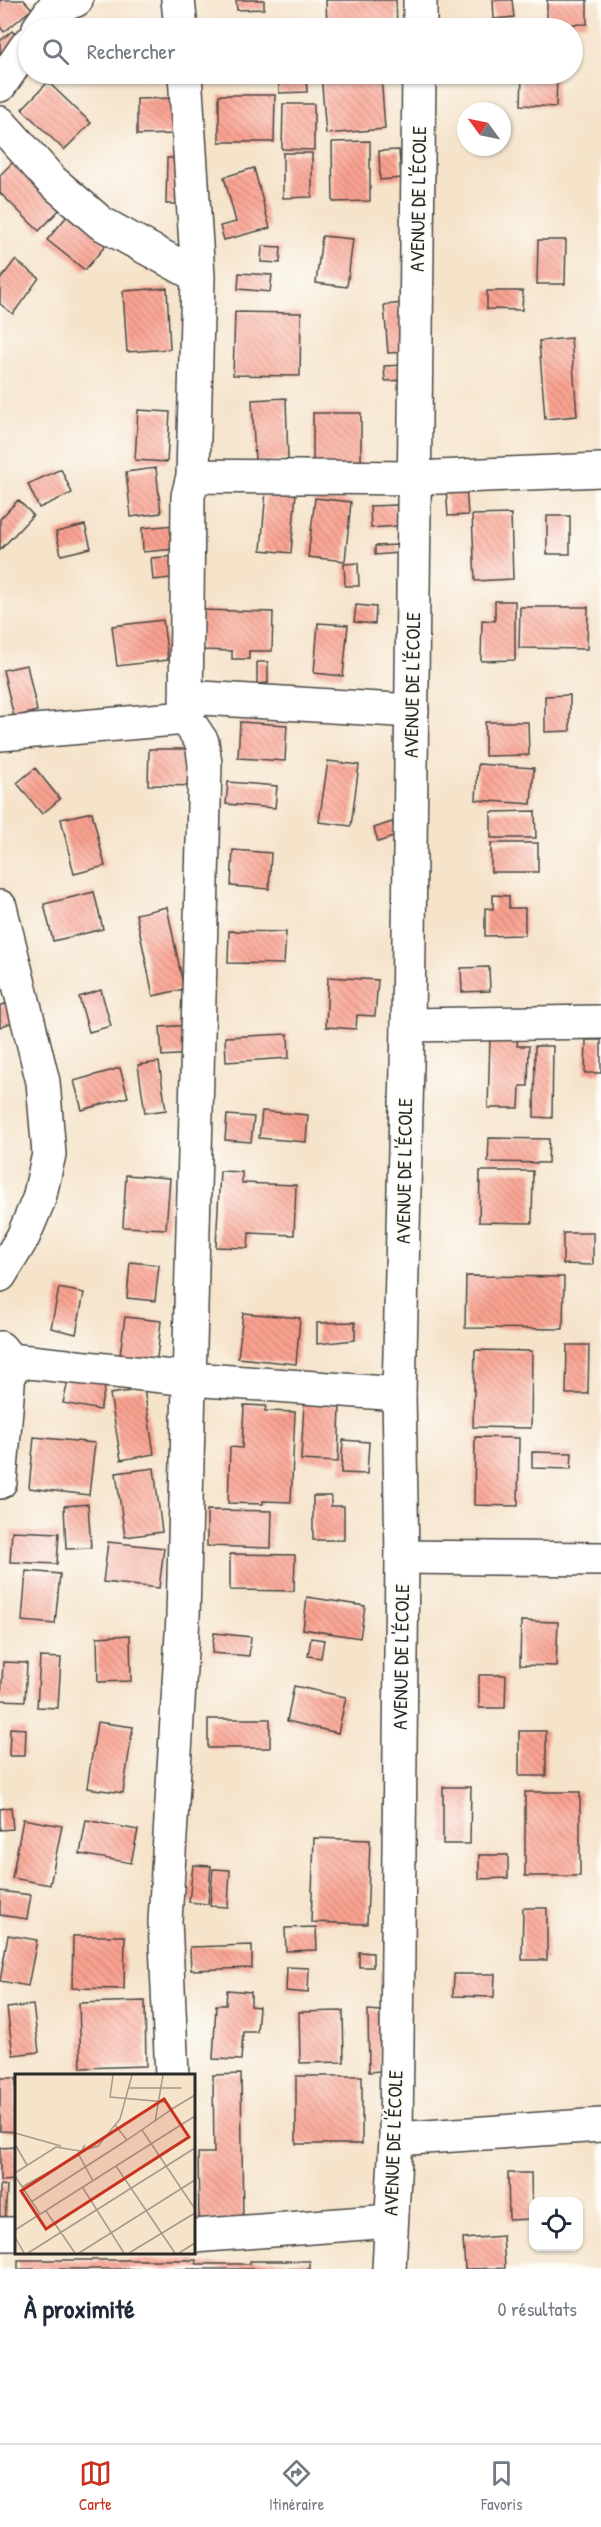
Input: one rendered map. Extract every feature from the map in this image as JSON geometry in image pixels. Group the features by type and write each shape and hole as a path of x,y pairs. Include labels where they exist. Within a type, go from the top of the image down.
{"street":[{"path":"46,18 54,7 76,0"},
{"path":"178,0 180,18"},
{"path":"420,0 420,18"},
{"path":"0,85 18,59"},
{"path":"172,2074 165,1921 183,1617 191,1379 205,764 201,742 186,708 188,496 193,476 198,276 186,84"},
{"name":"AVENUE DE L'ÉCOLE","path":"389,2269 396,2139 402,1557 399,1394 408,1025 419,84"},
{"path":"0,123 52,181 102,223 198,276"},
{"path":"193,476 415,478 601,470"},
{"path":"0,734 186,708 412,711"},
{"path":"0,907 43,1082 49,1154 39,1199 23,1237 0,1275"},
{"path":"408,1025 601,1022"},
{"path":"0,1482 5,1354 191,1379 399,1394"},
{"path":"402,1557 601,1559"},
{"path":"396,2139 601,2125"},
{"path":"195,2236 390,2221"}],"building":[{"path":"0,0 24,0 32,9 18,18 4,32 0,27"},
{"path":"236,0 264,0 264,9 237,10"},
{"path":"326,0 396,0 397,18 327,18"},
{"path":"493,0 512,0 514,17 494,18"},
{"path":"547,0 587,0 587,24 583,24 583,18 547,18"},
{"path":"12,31 18,38 18,45 0,60 0,41"},
{"path":"46,84 50,84 91,123 64,150 22,109"},
{"path":"279,84 307,84 307,92 279,93"},
{"path":"322,84 382,84 385,129 326,134"},
{"path":"522,84 557,84 556,107 521,105"},
{"path":"219,95 275,95 274,142 219,142"},
{"path":"178,98 179,134 137,135 137,99"},
{"path":"283,104 314,104 314,150 282,149"},
{"path":"370,141 370,201 333,202 332,142"},
{"path":"399,150 401,178 380,180 379,151"},
{"path":"283,153 312,153 312,197 283,198"},
{"path":"17,158 64,205 39,231 0,193 0,175"},
{"path":"167,158 185,158 184,204 166,204"},
{"path":"254,168 270,228 224,240 220,226 236,222 224,177"},
{"path":"73,209 111,239 85,270 47,240"},
{"path":"322,236 353,239 347,287 316,283"},
{"path":"538,240 566,240 565,284 537,284"},
{"path":"262,246 281,247 280,263 261,262"},
{"path":"15,260 39,278 13,314 0,304 0,280"},
{"path":"239,273 272,275 270,292 238,289"},
{"path":"167,288 170,349 127,352 123,291"},
{"path":"487,291 523,291 522,310 487,309"},
{"path":"403,303 407,352 388,353 384,305"},
{"path":"235,312 301,313 300,376 233,375"},
{"path":"571,338 577,416 545,419 539,341"},
{"path":"404,365 405,380 385,381 384,366"},
{"path":"286,398 288,460 255,462 252,400"},
{"path":"138,410 170,412 167,462 135,460"},
{"path":"313,413 361,413 361,470 313,469"},
{"path":"156,468 161,513 131,517 126,472"},
{"path":"61,469 72,493 39,508 28,484"},
{"path":"466,487 468,515 448,516 446,488"},
{"path":"266,490 296,492 291,553 261,550"},
{"path":"315,498 351,502 345,561 308,557"},
{"path":"18,500 33,515 0,550 0,519"},
{"path":"397,505 398,526 371,528 370,506"},
{"path":"511,514 513,579 475,581 472,515"},
{"path":"547,516 570,516 570,554 547,554"},
{"path":"85,525 91,548 61,555 56,532"},
{"path":"175,525 176,549 143,552 142,528"},
{"path":"398,545 398,553 375,555 375,546"},
{"path":"178,556 180,577 153,580 151,558"},
{"path":"358,563 359,586 345,586 344,564"},
{"path":"495,601 515,601 515,660 481,661 482,620 495,621"},
{"path":"356,605 376,607 375,624 354,622"},
{"path":"520,607 588,607 587,649 519,648"},
{"path":"202,610 273,612 272,651 249,651 249,659 232,659 232,651 200,650"},
{"path":"163,620 168,660 117,666 112,626"},
{"path":"318,623 348,625 343,676 314,673"},
{"path":"257,662 268,662 268,683 257,684"},
{"path":"27,665 37,711 14,717 3,670"},
{"path":"570,695 570,731 545,732 545,696"},
{"path":"240,722 287,725 285,761 238,758"},
{"path":"485,722 528,722 529,755 485,756"},
{"path":"149,749 198,749 198,786 148,785"},
{"path":"328,761 359,765 351,826 319,822"},
{"path":"478,764 534,768 531,804 476,800"},
{"path":"35,768 60,799 42,814 17,783"},
{"path":"228,782 277,786 275,808 226,804"},
{"path":"535,811 536,838 491,838 491,812"},
{"path":"92,812 105,866 74,874 61,819"},
{"path":"392,822 396,836 378,842 374,828"},
{"path":"491,843 538,843 538,872 491,872"},
{"path":"233,850 271,853 269,889 231,886"},
{"path":"94,892 103,929 53,941 44,904"},
{"path":"493,895 509,896 509,908 525,908 525,935 485,936 485,908 493,909"},
{"path":"167,907 184,989 153,996 136,914"},
{"path":"229,931 286,932 284,964 228,963"},
{"path":"489,967 490,991 462,992 461,968"},
{"path":"328,977 378,980 375,1016 357,1015 356,1029 326,1027"},
{"path":"101,990 111,1026 89,1032 79,997"},
{"path":"7,1003 15,1021 0,1027 0,1006"},
{"path":"190,1025 192,1054 162,1056 160,1027"},
{"path":"288,1034 289,1058 226,1062 225,1037"},
{"path":"490,1036 518,1037 517,1046 529,1046 528,1086 520,1086 519,1108 488,1108"},
{"path":"586,1040 601,1040 601,1073 585,1073"},
{"path":"535,1046 553,1046 552,1118 534,1117"},
{"path":"159,1062 166,1110 145,1113 138,1065"},
{"path":"120,1068 128,1097 82,1110 74,1081"},
{"path":"262,1111 308,1115 306,1142 259,1138"},
{"path":"227,1115 254,1117 251,1142 225,1140"},
{"path":"489,1138 549,1139 548,1163 488,1162"},
{"path":"220,1171 242,1172 242,1183 296,1185 294,1235 249,1233 248,1248 216,1247"},
{"path":"480,1171 533,1171 532,1223 479,1222"},
{"path":"126,1175 170,1178 166,1229 123,1227"},
{"path":"563,1233 593,1233 593,1265 563,1264"},
{"path":"130,1262 159,1265 155,1301 127,1298"},
{"path":"466,1276 564,1277 563,1329 465,1328"},
{"path":"59,1288 84,1293 76,1334 51,1328"},
{"path":"243,1313 300,1318 296,1364 238,1358"},
{"path":"125,1317 161,1321 156,1367 119,1363"},
{"path":"355,1322 355,1340 317,1344 317,1323"},
{"path":"567,1345 589,1345 588,1394 566,1394"},
{"path":"475,1350 532,1351 531,1428 473,1427"},
{"path":"69,1376 106,1383 100,1410 63,1403"},
{"path":"144,1389 154,1454 121,1460 110,1394"},
{"path":"304,1403 340,1405 338,1462 301,1460"},
{"path":"244,1405 266,1406 265,1411 295,1412 291,1502 228,1503 230,1447 242,1448"},
{"path":"34,1437 95,1443 89,1495 29,1488"},
{"path":"475,1437 519,1438 518,1506 474,1505"},
{"path":"343,1440 369,1442 367,1474 341,1473"},
{"path":"532,1452 572,1453 571,1469 532,1468"},
{"path":"154,1468 162,1532 125,1537 116,1473"},
{"path":"313,1496 331,1496 331,1506 344,1506 344,1540 313,1540"},
{"path":"88,1504 91,1548 66,1549 64,1506"},
{"path":"207,1510 272,1511 271,1548 207,1546"},
{"path":"12,1531 59,1533 57,1564 10,1562"},
{"path":"108,1542 164,1548 159,1588 103,1582"},
{"path":"230,1554 295,1555 294,1591 230,1590"},
{"path":"26,1571 60,1574 55,1624 22,1621"},
{"path":"307,1597 365,1606 360,1638 303,1629"},
{"path":"521,1621 558,1622 556,1666 520,1665"},
{"path":"214,1633 251,1637 249,1656 212,1653"},
{"path":"130,1635 131,1681 98,1682 97,1637"},
{"path":"311,1638 324,1640 321,1658 308,1656"},
{"path":"40,1657 61,1658 58,1708 37,1707"},
{"path":"3,1662 27,1663 25,1701 1,1700"},
{"path":"479,1675 506,1675 505,1708 479,1708"},
{"path":"294,1686 346,1697 338,1733 287,1721"},
{"path":"208,1719 270,1719 270,1748 208,1748"},
{"path":"97,1722 133,1727 123,1793 87,1788"},
{"path":"10,1728 26,1729 25,1756 9,1756"},
{"path":"519,1731 546,1731 546,1776 519,1776"},
{"path":"443,1787 471,1787 470,1844 443,1844"},
{"path":"525,1792 580,1792 580,1876 525,1876"},
{"path":"11,1807 13,1829 0,1830 0,1809"},
{"path":"23,1819 62,1826 50,1885 12,1878"},
{"path":"86,1820 138,1830 131,1863 80,1854"},
{"path":"314,1838 370,1840 367,1924 311,1922"},
{"path":"479,1855 508,1855 508,1878 479,1879"},
{"path":"193,1865 211,1866 208,1904 189,1902"},
{"path":"213,1869 230,1870 228,1907 210,1906"},
{"path":"0,1891 31,1895 27,1919 0,1915"},
{"path":"523,1908 547,1908 547,1960 522,1960"},
{"path":"316,1927 317,1950 286,1951 285,1928"},
{"path":"8,1935 37,1940 28,1986 0,1981"},
{"path":"73,1936 125,1936 124,1989 72,1988"},
{"path":"252,1945 252,1968 191,1970 190,1947"},
{"path":"359,1952 373,1953 373,1967 359,1967"},
{"path":"287,1967 309,1968 308,1993 286,1991"},
{"path":"454,1974 495,1974 494,1997 453,1996"},
{"path":"227,1990 251,1992 251,2006 259,2007 257,2032 243,2032 241,2060 213,2059 216,2005 226,2005"},
{"path":"145,2001 146,2066 81,2068 79,2003"},
{"path":"33,2005 39,2052 13,2055 7,2008"},
{"path":"368,2010 380,2011 380,2071 369,2072"},
{"path":"343,2011 344,2062 300,2063 299,2012"},
{"path":"241,2074 243,2220 199,2221 198,2153 214,2153 213,2075"},
{"path":"296,2076 362,2076 362,2144 296,2144"},
{"path":"0,2078 15,2078 15,2132 0,2131"},
{"path":"15,2147 15,2180 0,2181 0,2148"},
{"path":"508,2173 531,2173 529,2219 509,2220"},
{"path":"0,2185 7,2186 5,2225 0,2224"},
{"path":"503,2236 505,2268 465,2269 463,2239"},
{"path":"18,2260 196,2260 196,2264 310,2261 310,2269 18,2269"}]}
